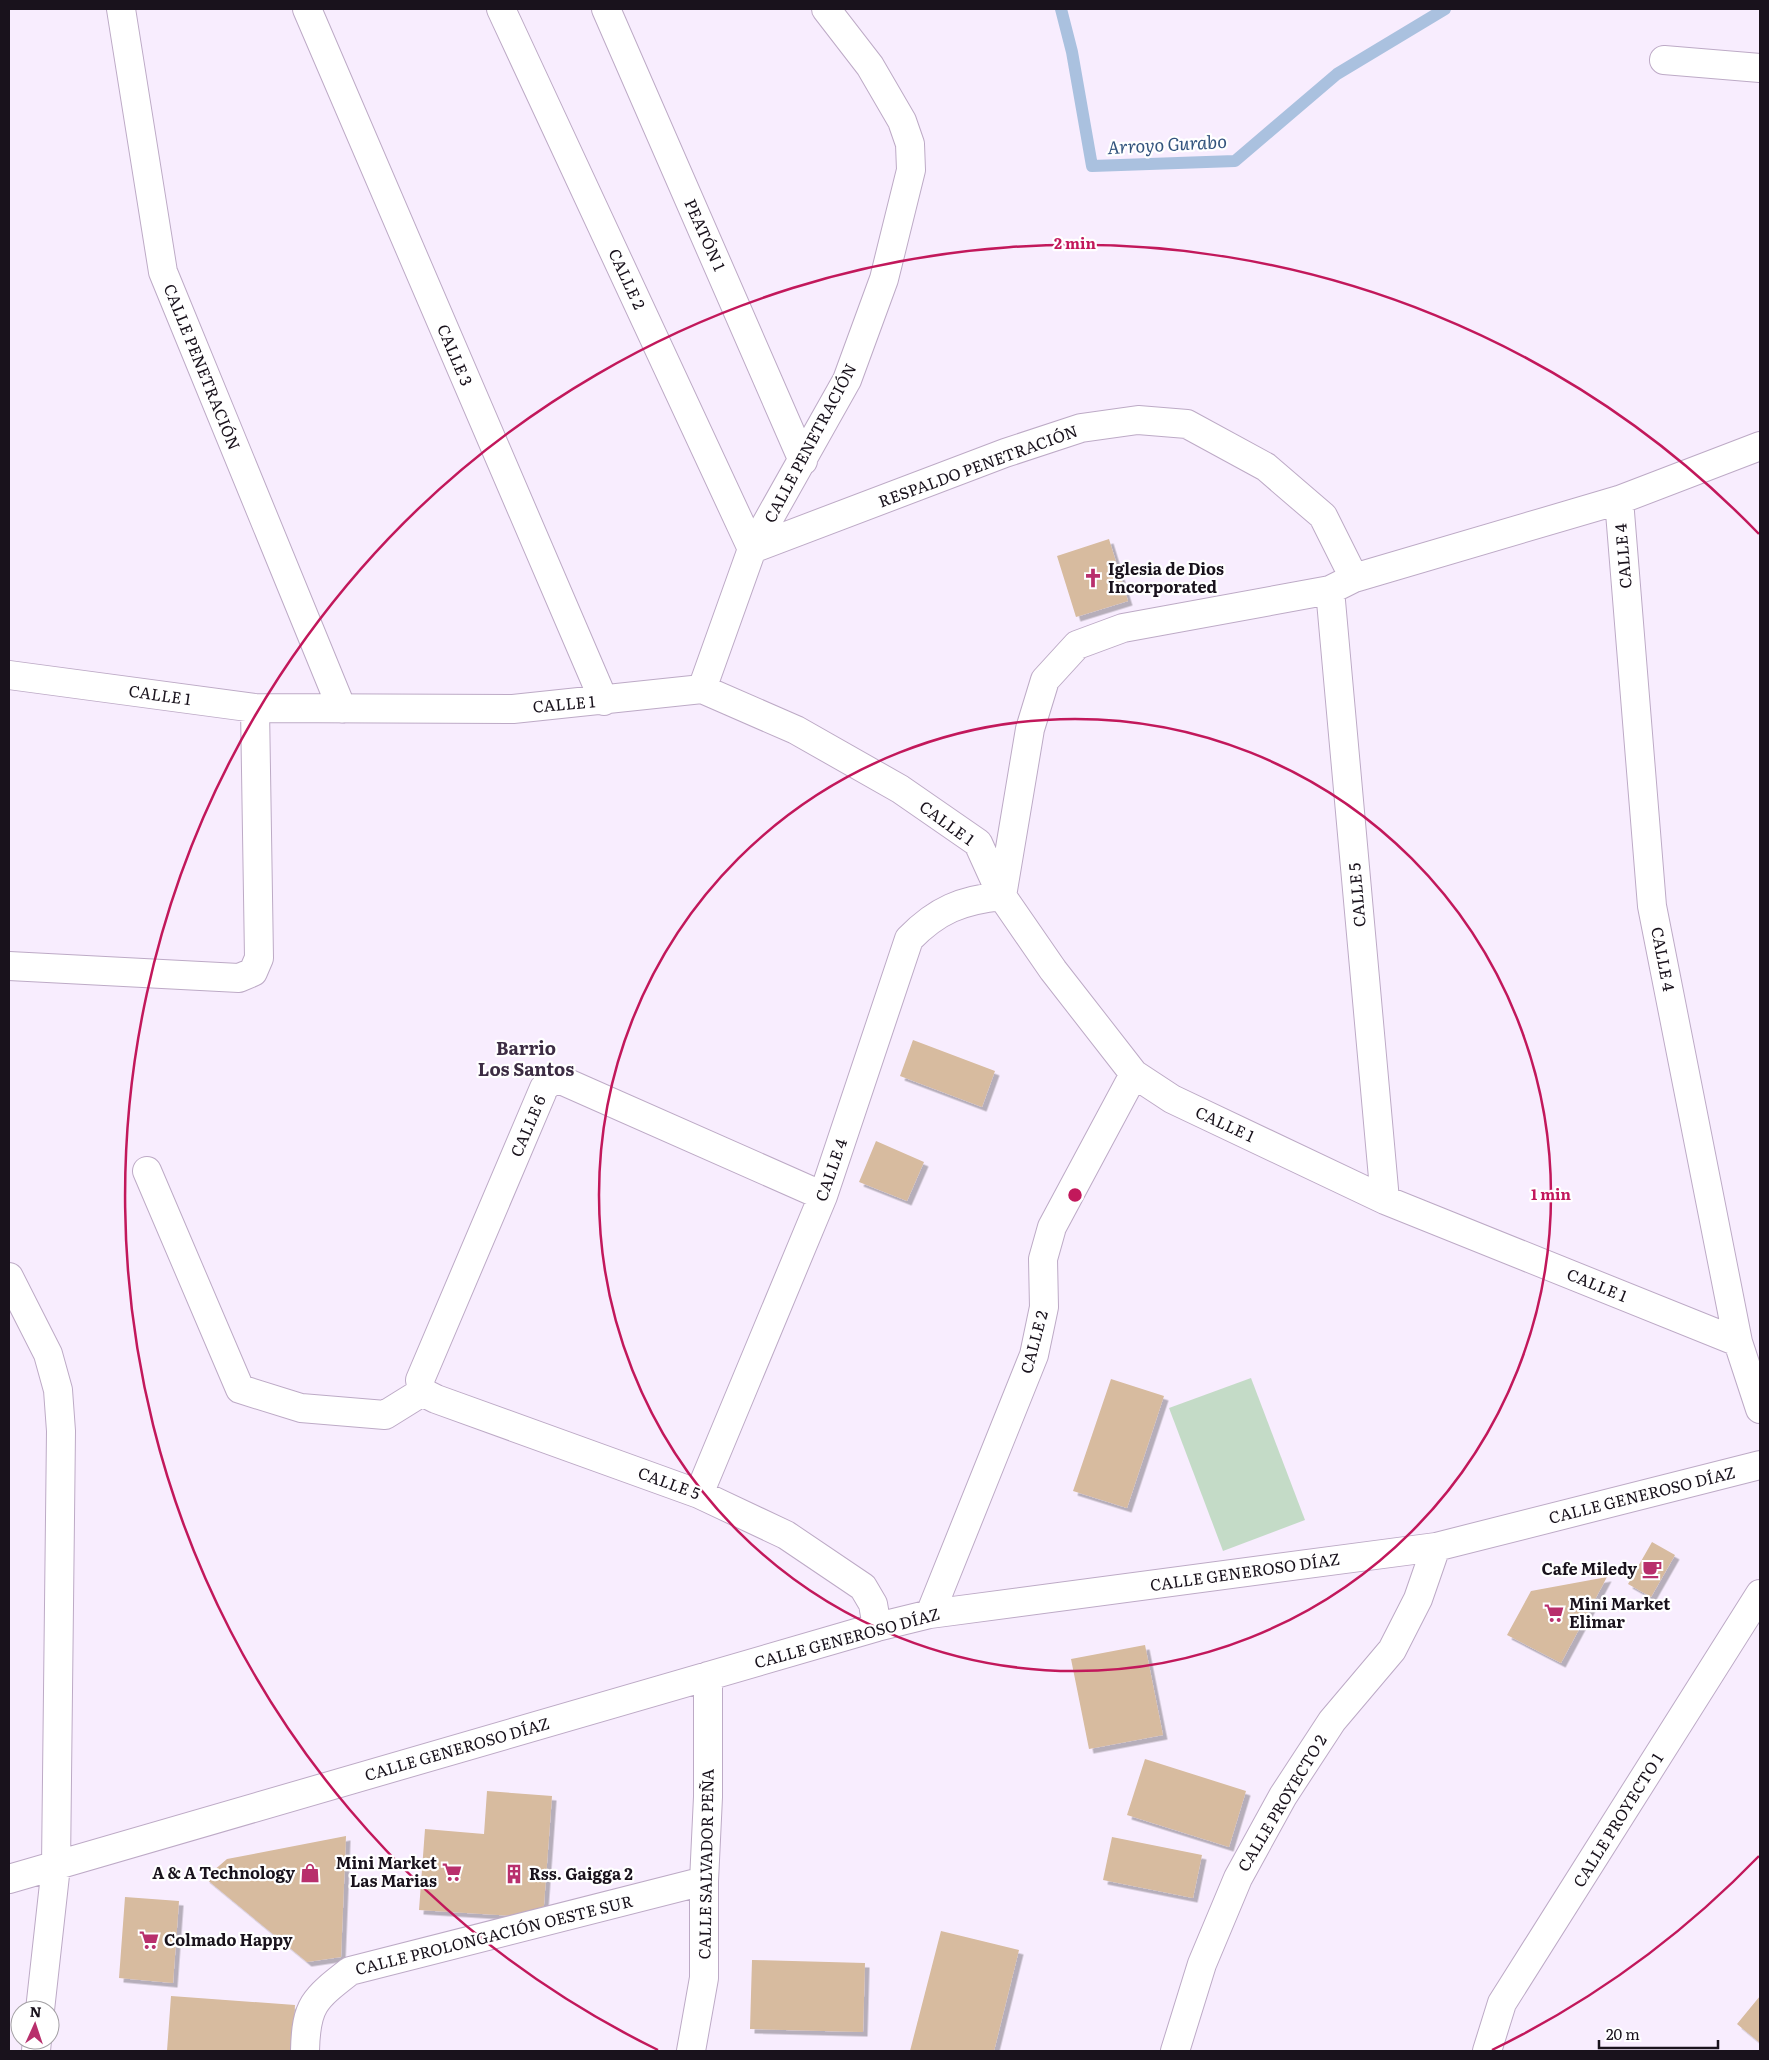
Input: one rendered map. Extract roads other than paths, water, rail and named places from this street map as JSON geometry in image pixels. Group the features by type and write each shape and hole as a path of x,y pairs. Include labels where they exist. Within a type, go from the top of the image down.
{"street":[{"name":"CALLE PENETRACIÓN","path":"120,9 163,272 342,709"},
{"name":"CALLE 3","path":"307,9 604,701"},
{"name":"CALLE 2","path":"501,9 752,549"},
{"name":"PEATÓN 1","path":"606,9 803,461"},
{"name":"CALLE PENETRACIÓN","path":"702,689 752,549 848,380 884,278 911,170 910,144 902,121 870,66 826,9"},
{"path":"1664,60 1760,68"},
{"name":"RESPALDO PENETRACIÓN","path":"752,549 1005,453 1081,428 1138,420 1187,424 1266,466 1323,516 1354,578"},
{"path":"1002,896 1030,729 1045,680 1077,645 1123,628 1330,590 1354,578 1618,500 1760,446"},
{"name":"CALLE 4","path":"1618,500 1652,906 1738,1342 1760,1410"},
{"name":"CALLE 5","path":"1330,590 1385,1200"},
{"name":"CALLE 1","path":"9,675 255,708 513,709 604,701 702,689 796,730 900,789 978,844 1002,896 1053,970 1134,1074 1172,1099 1385,1200 1738,1342"},
{"path":"9,966 239,978 253,972 259,958 255,708"},
{"name":"CALLE 4","path":"699,1494 823,1196 909,939 927,920 954,907 978,899 1002,896"},
{"name":"CALLE 2","path":"930,1614 1034,1355 1044,1307 1043,1259 1052,1227 1134,1074"},
{"name":"CALLE 6","path":"422,1392 420,1380 540,1097 551,1081 563,1081 823,1196"},
{"path":"147,1171 240,1389 301,1408 384,1415 422,1392"},
{"path":"9,1277 48,1354 58,1390 61,1422 56,1866 41,2000"},
{"name":"CALLE 5","path":"422,1392 436,1399 699,1494 786,1535 863,1587 873,1604 877,1627"},
{"name":"CALLE GENEROSO DÍAZ","path":"9,1879 877,1627 930,1614 1436,1547 1760,1465"},
{"name":"CALLE PROYECTO 2","path":"1175,2051 1202,1964 1238,1878 1283,1796 1332,1721 1392,1650 1418,1599 1436,1547"},
{"name":"CALLE PROYECTO 1","path":"1487,2051 1502,2003 1760,1594"},
{"name":"CALLE SALVADOR PEÑA","path":"691,2051 704,1978 704,1881 708,1797 708,1676"},
{"name":"CALLE PROLONGACIÓN OESTE SUR","path":"305,2051 306,2021 320,1994 350,1971 704,1881"}],"waterway":[{"name":"Arroyo Gurabo","path":"1061,9 1072,52 1092,166 1235,161 1337,74 1445,9"}],"place":[{"name":"Iglesia de Dios Incorporated","path":"1093,578"},
{"name":"Cafe Miledy","path":"1652,1569"},
{"name":"Mini Market Elimar","path":"1554,1613"},
{"name":"Mini Market Las Marias","path":"452,1872"},
{"name":"A & A Technology","path":"310,1873"},
{"name":"Rss. Gaigga 2","path":"514,1874"},
{"name":"Colmado Happy","path":"149,1940"}],"district":[{"name":"Barrio Los Santos","path":"526,1059"}]}
